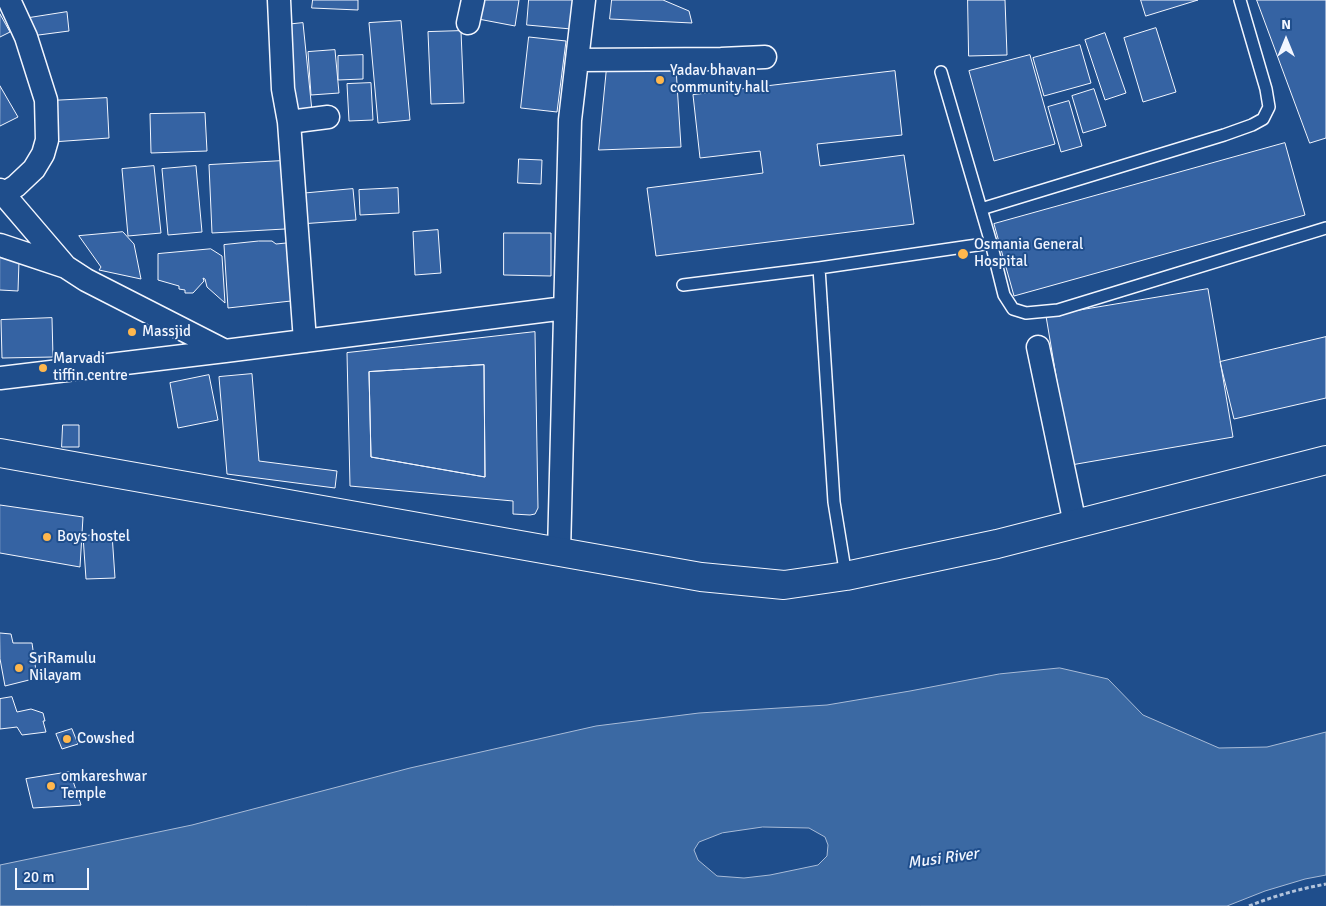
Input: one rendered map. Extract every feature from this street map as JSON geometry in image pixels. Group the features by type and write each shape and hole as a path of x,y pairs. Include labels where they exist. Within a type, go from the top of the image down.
{"main road":[{"path":"0,454 701,576 784,585 846,576 998,544 1326,460"}],"street":[{"path":"9,0 26,36 46,100 48,128 44,154 34,169 16,186 1,193 66,267"},
{"path":"279,0 284,89 289,122 305,341"},
{"path":"468,22 473,0"},
{"path":"559,552 570,120 584,0"},
{"path":"577,60 721,60 765,57"},
{"path":"289,122 328,117"},
{"path":"0,245 66,267 86,280 225,351"},
{"path":"0,378 565,308"},
{"path":"1038,347 1075,524"}],"lane":[{"path":"981,209 1224,135 1263,119 1268,107 1266,89 1240,0"},
{"path":"941,72 991,243 1004,295 1013,309 1026,313 1058,310 1326,228"},
{"path":"683,285 819,268 991,243"},
{"path":"819,268 834,502 846,576"}],"path":[{"path":"1249,906 1266,899 1326,884"}],"water":[{"name":"Musi River","path":"1060,668 1108,679 1143,715 1219,748 1267,747 1326,732 1326,875 1265,891 1227,906 0,906 0,865 192,825 410,768 596,726 699,713 827,705 999,674","holes":["763,827 809,828 825,837 828,845 827,856 818,865 770,875 744,878 717,876 698,860 694,850 699,842 722,833"]}],"building":[{"path":"313,0 358,0 358,10 312,8"},
{"path":"476,0 519,0 515,26 473,18"},
{"path":"529,0 574,0 571,29 527,25"},
{"path":"612,0 663,0 689,11 692,23 610,19"},
{"path":"968,0 1005,0 1007,55 969,56"},
{"path":"1141,0 1198,0 1146,16"},
{"path":"1257,0 1326,0 1326,138 1310,143"},
{"path":"67,12 69,31 31,36 29,18"},
{"path":"0,14 10,32 0,37"},
{"path":"401,21 410,120 378,123 369,23"},
{"path":"303,23 312,111 293,113 284,25"},
{"path":"1156,28 1176,92 1143,102 1124,38"},
{"path":"461,31 464,103 431,104 428,32"},
{"path":"1105,33 1126,93 1105,100 1085,40"},
{"path":"529,37 566,41 557,112 521,108"},
{"path":"1080,45 1091,83 1044,96 1033,58"},
{"path":"335,50 339,93 311,95 308,52"},
{"path":"363,55 363,79 338,80 338,56"},
{"path":"1030,55 1055,144 994,161 969,71"},
{"path":"607,67 676,68 681,147 599,150"},
{"path":"895,71 902,135 817,144 820,166 904,155 914,224 656,256 647,188 763,173 760,151 700,158 693,95"},
{"path":"371,83 373,120 349,121 347,84"},
{"path":"0,86 18,117 0,126"},
{"path":"1094,89 1106,126 1083,133 1072,96"},
{"path":"107,98 109,138 52,142 49,101"},
{"path":"1069,101 1082,146 1061,152 1048,107"},
{"path":"205,113 207,151 151,153 150,114"},
{"path":"1285,143 1305,215 1014,296 994,224"},
{"path":"519,159 542,160 541,184 518,183"},
{"path":"282,161 285,229 212,233 209,165"},
{"path":"154,166 161,233 128,236 122,169"},
{"path":"196,166 202,232 168,235 162,169"},
{"path":"398,188 399,213 360,215 359,190"},
{"path":"353,189 356,220 300,224 298,194"},
{"path":"438,230 441,273 415,275 413,232"},
{"path":"123,232 134,244 141,279 99,270 101,267 79,236"},
{"path":"504,233 551,233 551,276 504,275"},
{"path":"272,241 276,244 296,242 300,300 228,308 224,245"},
{"path":"211,249 222,256 225,303 207,287 203,278 204,281 193,293 185,293 185,290 179,289 179,286 158,280 158,254"},
{"path":"0,256 19,261 18,291 0,290"},
{"path":"1208,289 1233,437 1071,465 1046,316"},
{"path":"52,318 53,357 2,358 1,320"},
{"path":"535,332 538,508 535,514 513,514 513,501 350,486 347,353","holes":["484,365 485,477 371,457 369,372"]},
{"path":"1326,337 1326,398 1234,419 1220,362"},
{"path":"484,365 485,477 371,457 369,372"},
{"path":"252,374 259,461 337,471 335,488 227,474 219,377"},
{"path":"209,375 218,420 178,428 170,383"},
{"path":"63,425 79,425 79,447 62,447"},
{"path":"0,505 83,517 80,567 0,553"},
{"path":"112,534 115,578 86,579 83,536"},
{"name":"SriRamulu Nilayam","path":"0,633 11,634 13,643 32,643 37,678 5,686 0,659"},
{"path":"12,697 17,712 31,709 43,713 46,732 22,735 17,727 0,729 0,699"},
{"name":"Cowshed","path":"72,729 78,744 62,749 56,734"},
{"name":"omkareshwar Temple","path":"70,772 81,805 33,808 26,779"}],"place":[{"name":"Yadav bhavan community hall","path":"660,80"},
{"name":"Osmania General Hospital","path":"963,254"},
{"name":"Massjid","path":"132,332"},
{"name":"Marvadi tiffin centre","path":"43,368"},
{"name":"Boys hostel","path":"47,537"},
{"name":"SriRamulu Nilayam","path":"19,668"},
{"name":"Cowshed","path":"67,739"},
{"name":"omkareshwar Temple","path":"51,786"}]}
